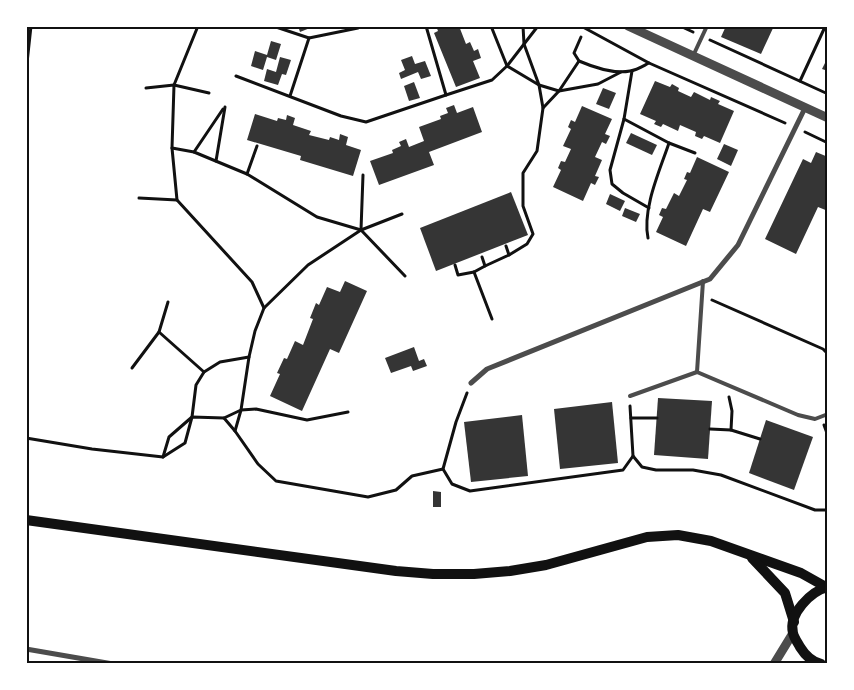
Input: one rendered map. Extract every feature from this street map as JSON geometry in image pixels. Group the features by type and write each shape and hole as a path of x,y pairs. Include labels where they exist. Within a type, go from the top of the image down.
{"main road":[{"path":"26,520 433,574 501,572 546,565 647,536 678,535 712,541 801,573 827,587"},
{"path":"750,556 786,593 793,627 804,654 821,664"},
{"path":"793,627 802,605 810,595 827,587"}],"street":[{"path":"628,26 828,118"},
{"path":"471,383 488,368 710,278 738,245 805,108"},
{"path":"774,664 793,627"},
{"path":"26,649 86,662 113,664"}],"lane":[{"path":"693,56 707,26"},
{"path":"697,372 703,281"},
{"path":"630,396 697,372 798,415 815,419 828,414"}],"path":[{"path":"26,72 31,26"},
{"path":"198,26 174,84 172,148 177,200 252,282 264,308"},
{"path":"273,26 309,38 358,28"},
{"path":"426,26 446,95"},
{"path":"491,26 507,66 539,85 559,91 598,84 621,72"},
{"path":"454,265 458,275 474,272 527,244 532,234 523,206 523,173 537,151 543,108 539,85 524,44 523,26"},
{"path":"236,76 341,116 366,122 492,80 507,66 538,26"},
{"path":"581,26 649,63 828,143"},
{"path":"680,26 828,94"},
{"path":"800,81 824,28 828,26"},
{"path":"581,37 574,53 578,61 621,72 632,71 649,63"},
{"path":"290,96 309,38"},
{"path":"543,108 559,91 578,61"},
{"path":"632,71 624,119 610,170 612,184 648,208"},
{"path":"146,88 174,84 208,93"},
{"path":"194,152 225,107 216,161"},
{"path":"624,119 669,143 695,154"},
{"path":"648,238 646,227 648,208 669,143"},
{"path":"247,174 257,146"},
{"path":"172,148 194,152 247,174 317,218 360,230 405,276"},
{"path":"360,230 363,175"},
{"path":"139,198 177,200"},
{"path":"235,431 241,410 255,331 264,308 308,266 360,230 402,214"},
{"path":"506,246 509,255"},
{"path":"482,257 485,266"},
{"path":"474,272 492,319"},
{"path":"702,296 823,349 828,354"},
{"path":"132,368 159,332 168,302"},
{"path":"159,332 204,372"},
{"path":"26,438 92,449 163,457 185,443 192,418 196,385 204,372 220,362 249,357"},
{"path":"471,383 456,422 443,469 452,484 470,491 623,470 633,456 630,396"},
{"path":"725,384 732,411 731,430"},
{"path":"163,457 169,437 192,418 224,418 241,410 256,410 307,420 348,412"},
{"path":"224,418 258,464 276,481 368,497 396,490 412,476 443,469"},
{"path":"631,418 657,418"},
{"path":"710,429 731,430 760,439"},
{"path":"633,456 642,466 656,470 693,470 721,475 815,510 828,510"}],"building":[{"path":"298,26 315,26 300,32"},
{"path":"436,26 459,26 466,44 470,42 474,51 478,49 481,58 473,61 480,78 456,87 434,33 438,31"},
{"path":"726,26 774,26 761,54 721,37"},
{"path":"271,41 281,44 276,60 267,57 263,70 251,66 255,51 267,55"},
{"path":"412,56 415,64 425,61 431,76 421,79 418,72 401,79 399,73 405,70 401,60"},
{"path":"280,57 291,60 286,75 282,74 278,85 264,81 267,69 276,72"},
{"path":"828,57 828,71 822,69"},
{"path":"655,81 670,87 672,84 679,88 678,91 691,97 694,92 710,100 711,97 720,101 718,104 734,111 720,143 704,136 702,139 695,136 696,132 680,125 678,131 663,124 661,127 654,124 656,121 640,114"},
{"path":"414,82 420,98 409,101 404,86"},
{"path":"603,88 616,93 609,109 596,104"},
{"path":"454,105 457,113 473,107 482,132 429,152 434,165 379,185 370,161 393,153 392,150 401,146 399,142 406,139 409,147 424,141 419,127 441,119 440,116 448,113 446,108"},
{"path":"582,106 612,119 605,134 610,136 606,144 602,142 595,157 602,160 595,176 599,177 595,185 591,183 583,201 553,187 561,170 558,168 561,161 565,162 571,149 563,146 571,129 568,127 571,120 575,122"},
{"path":"255,114 277,121 278,118 286,120 287,115 295,118 293,125 311,131 309,135 329,140 330,137 339,140 340,134 348,137 346,145 361,150 353,176 300,160 301,156 247,140"},
{"path":"631,133 657,145 652,155 626,143"},
{"path":"724,144 738,150 731,166 717,159"},
{"path":"816,152 828,157 828,211 818,207 796,254 765,239 803,159 811,163"},
{"path":"697,157 729,172 710,212 703,209 686,246 656,232 663,217 659,215 662,208 666,209 674,193 679,196 687,180 684,179 687,172 690,173"},
{"path":"511,192 528,235 436,271 420,228"},
{"path":"610,194 625,201 620,211 606,204"},
{"path":"625,208 640,214 636,222 622,216"},
{"path":"345,281 367,291 339,353 330,349 302,411 270,396 280,374 277,373 284,358 287,359 295,341 303,345 313,319 310,318 316,303 319,305 327,287 340,292"},
{"path":"414,347 419,361 424,359 427,366 413,371 411,366 391,373 385,358"},
{"path":"658,398 712,401 708,459 654,455"},
{"path":"612,402 618,463 560,469 554,409"},
{"path":"522,415 528,476 471,482 464,422"},
{"path":"766,420 813,437 794,490 749,473"},
{"path":"433,491 441,492 441,507 433,507"}]}
